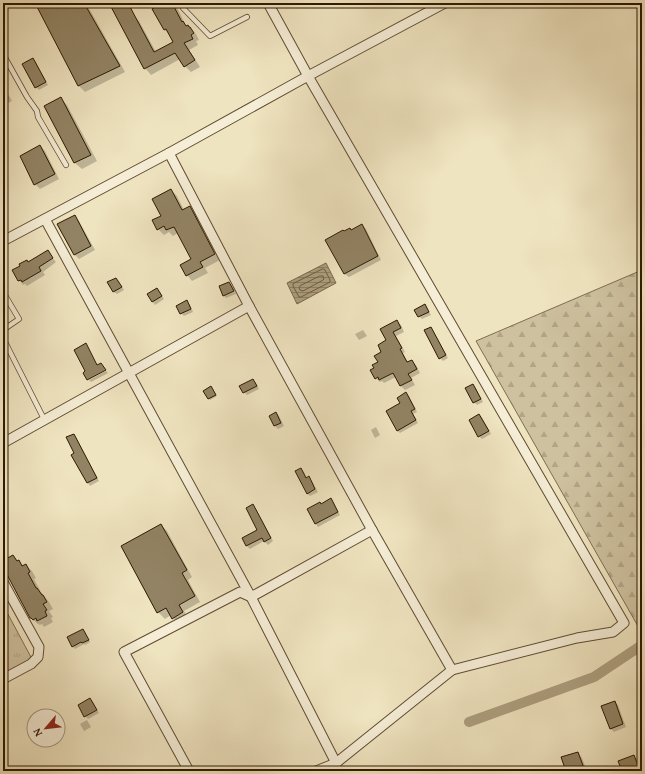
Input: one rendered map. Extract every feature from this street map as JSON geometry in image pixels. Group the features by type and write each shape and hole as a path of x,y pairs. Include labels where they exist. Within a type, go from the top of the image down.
{"street":[{"path":"268,3 308,76 624,623 613,632 577,638 452,670 336,767 316,771"},
{"path":"4,239 45,219 169,153 308,76 445,3"},
{"path":"169,153 249,306 372,530 452,670"},
{"path":"45,219 251,597 336,767"},
{"path":"3,443 249,306"},
{"path":"251,597 372,530"},
{"path":"3,582 39,647 38,657 31,664 3,679"},
{"path":"189,771 124,652 240,592 251,597"}],"lane":[{"path":"181,3 210,36 247,17"},
{"path":"3,54 27,97 37,111 38,117 66,165"},
{"path":"3,292 19,319 3,330"},
{"path":"3,338 44,419"}],"green space":[{"path":"642,270 642,627 639,628 476,341"},
{"path":"3,605 32,659 3,674"}],"water":[{"path":"326,263 336,283 297,304 287,283"}],"building":[{"path":"35,3 84,3 120,66 78,86"},
{"path":"109,3 124,3 126,7 129,5 154,52 173,42 152,9 154,8 152,3 172,3 182,22 183,21 186,26 188,25 194,33 191,35 193,39 184,43 195,60 184,67 175,53 144,69"},
{"path":"33,58 46,82 35,88 22,64"},
{"path":"61,97 91,155 74,163 44,106"},
{"path":"40,145 55,174 34,185 20,156"},
{"path":"171,189 182,210 190,206 215,254 200,262 203,267 186,276 180,265 191,259 174,227 166,230 164,226 157,230 152,220 161,216 152,199"},
{"path":"75,215 91,246 74,255 57,224"},
{"path":"362,224 378,256 344,274 325,240 343,230 344,231 350,228 351,230"},
{"path":"48,250 53,258 39,267 41,271 22,282 21,280 18,281 12,270 20,266 19,264 27,260 28,262"},
{"path":"116,278 122,287 113,292 107,282"},
{"path":"229,282 234,291 223,296 219,286"},
{"path":"157,288 162,296 152,302 147,294"},
{"path":"187,300 191,309 180,314 176,306"},
{"path":"425,304 429,312 418,317 414,310"},
{"path":"397,320 401,328 393,332 402,348 400,349 407,362 412,360 417,369 408,374 412,380 400,386 393,373 379,380 378,377 375,379 370,370 374,368 372,365 378,362 374,356 381,352 378,345 386,340 380,329"},
{"path":"431,327 446,355 439,359 424,330"},
{"path":"86,343 97,365 101,363 106,370 87,380 83,373 85,371 74,350"},
{"path":"253,379 257,386 243,393 239,386"},
{"path":"473,384 481,399 473,403 465,388"},
{"path":"211,386 216,395 208,399 203,391"},
{"path":"406,392 415,409 411,411 416,420 397,431 386,411 400,403 397,398"},
{"path":"276,412 281,423 274,426 269,416"},
{"path":"479,414 489,431 478,437 469,420"},
{"path":"74,434 97,478 87,483 71,455 74,453 66,437"},
{"path":"301,468 306,478 309,476 315,489 307,494 295,471"},
{"path":"331,498 338,512 315,524 307,509 320,502 321,504"},
{"path":"253,504 271,538 264,542 262,538 246,546 242,538 257,530 246,508"},
{"path":"161,524 187,570 182,573 195,596 179,605 183,612 172,619 166,608 157,613 121,546"},
{"path":"13,555 17,561 19,560 22,566 26,564 30,572 28,573 36,588 47,602 43,604 47,610 45,611 47,616 37,621 36,618 33,620 30,618 3,567 3,565 6,564 4,560"},
{"path":"83,629 89,640 72,647 67,637"},
{"path":"90,698 97,710 84,717 78,705"},
{"path":"615,701 623,724 610,729 601,706"},
{"path":"578,752 585,771 566,771 561,757"},
{"path":"634,755 640,771 622,771 618,761"}],"waterway":[{"path":"469,722 594,677 642,645"}]}
